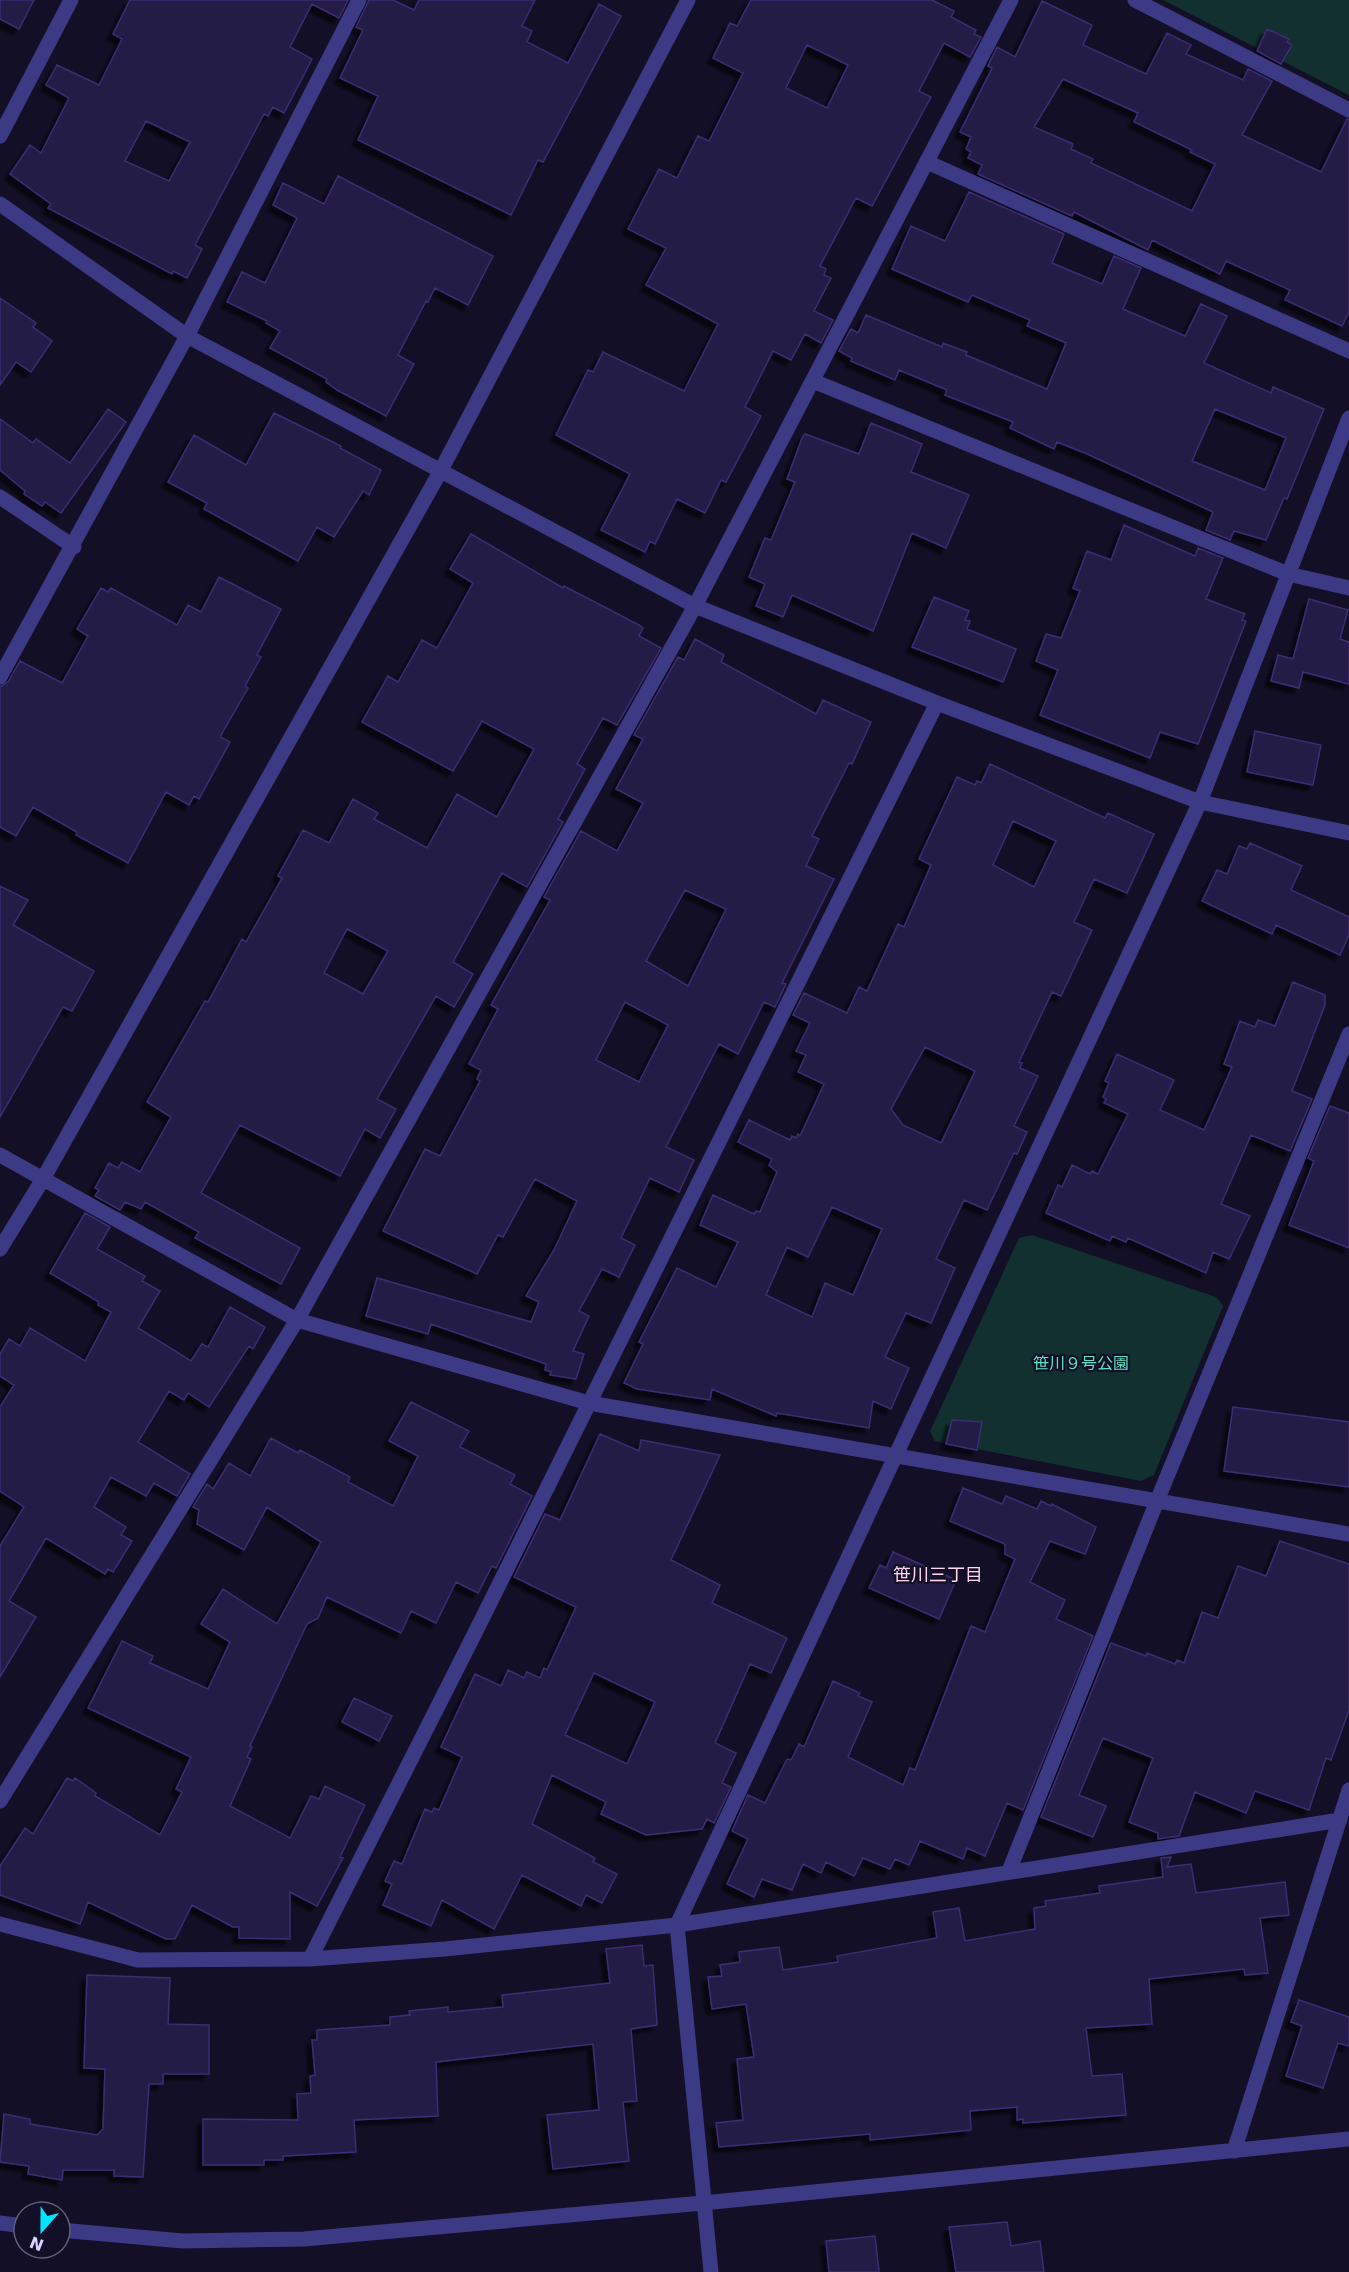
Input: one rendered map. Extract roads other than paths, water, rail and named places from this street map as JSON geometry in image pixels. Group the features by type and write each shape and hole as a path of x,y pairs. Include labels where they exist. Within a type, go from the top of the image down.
{"street":[{"path":"0,136 71,0"},
{"path":"0,677 74,547 188,336 359,0"},
{"path":"0,1249 43,1179 440,472 688,0"},
{"path":"0,1801 297,1320 695,606 1011,0"},
{"path":"1135,0 1349,110"},
{"path":"927,162 1349,351"},
{"path":"0,204 188,336 695,606 937,703 1200,802 1349,833"},
{"path":"813,381 1288,574 1349,588"},
{"path":"711,2272 677,1925 1200,802 1349,418"},
{"path":"0,497 74,547"},
{"path":"310,1959 937,703"},
{"path":"1009,1871 1349,1034"},
{"path":"0,1155 297,1320 589,1403 1349,1534"},
{"path":"1234,2151 1349,1790"},
{"path":"0,1924 138,1960 310,1959 445,1949 677,1925 1340,1820"},
{"path":"72,2231 183,2241 304,2239 703,2203 1349,2139"}],"district":[{"name":"笹川三丁目","path":"938,1575"}],"park label":[{"name":"笹川９号公園","path":"1081,1363"}]}
